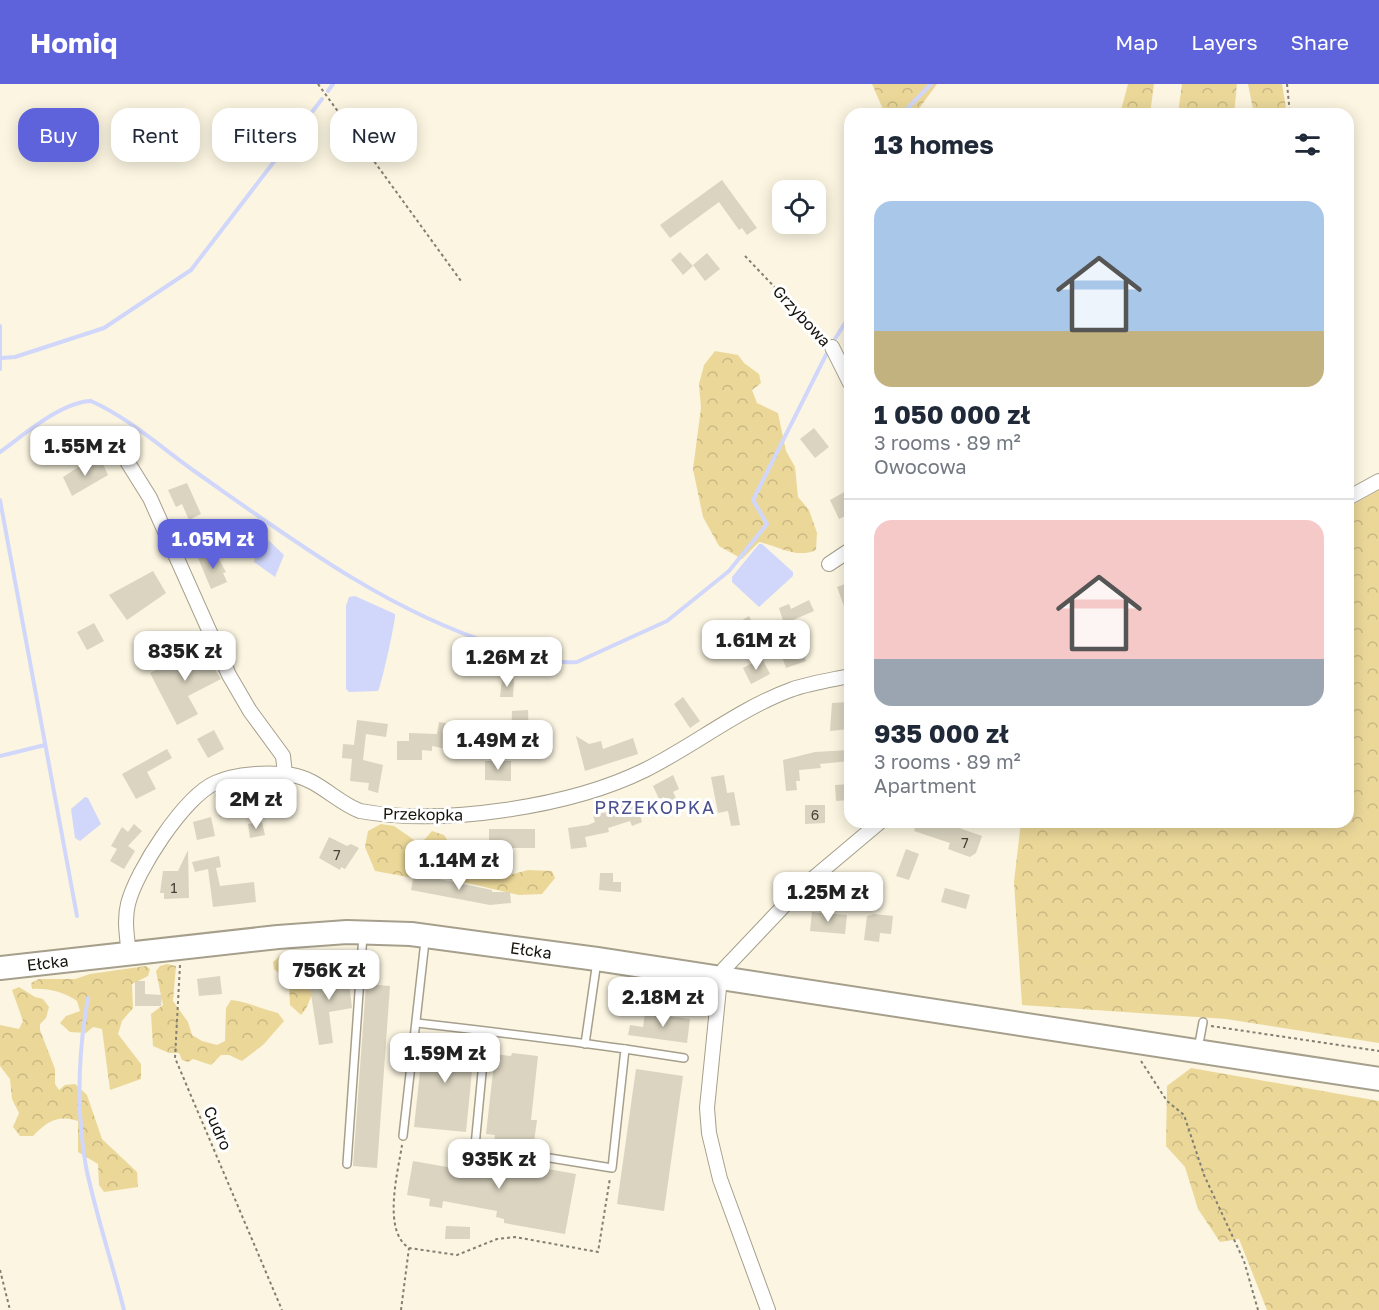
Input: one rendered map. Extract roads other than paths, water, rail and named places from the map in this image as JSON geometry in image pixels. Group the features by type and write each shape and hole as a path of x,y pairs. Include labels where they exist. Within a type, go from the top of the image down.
{"main road":[{"name":"Ełcka","path":"0,968 278,937 363,932 426,935 597,959 1379,1079"}],"street":[{"name":"Grzybowa","path":"832,347 844,371"},
{"path":"120,450 150,498 229,675 250,711 283,756 285,774"},
{"path":"1354,495 1379,481"},
{"path":"829,564 844,554"},
{"name":"Przekopka","path":"129,954 125,918 128,901 153,851 187,805 215,783 237,777 285,774 312,782 345,805 360,811 376,814 462,816 580,795 606,786 646,769 767,701 793,689 844,677"},
{"path":"768,1310 720,1179 709,1133 707,1108 720,978 730,962 798,891 873,828"}],"lane":[{"path":"347,1164 363,932"},
{"path":"403,1136 426,935"},
{"path":"585,1044 597,959"},
{"path":"417,1023 684,1058"},
{"path":"1198,1050 1202,1024"},
{"path":"486,1031 475,1146 612,1168 625,1049"}],"water":[{"path":"264,536 284,555 275,577 254,562 260,538"},
{"path":"759,544 762,544 793,572 793,576 759,607 732,582 732,577"},
{"path":"355,596 395,614 378,691 349,692 346,689 346,606 349,597"},
{"path":"85,797 88,798 101,824 80,841 75,838 71,809"}],"waterway":[{"path":"328,91 333,84"},
{"path":"908,108 931,84"},
{"path":"1,358 15,357 104,328 191,270 322,99"},
{"path":"835,339 844,325"},
{"path":"0,326 0,369"},
{"path":"0,452 55,413 79,403 91,401 132,425 303,546 376,592 414,612 493,644 544,660 577,662 667,621 729,571 767,524 753,500 828,351"},
{"path":"0,500 77,916"},
{"path":"0,756 45,745"},
{"path":"88,998 79,1082 83,1146 94,1203 124,1310"}],"district":[{"name":"PRZEKOPKA","path":"655,807"}]}
